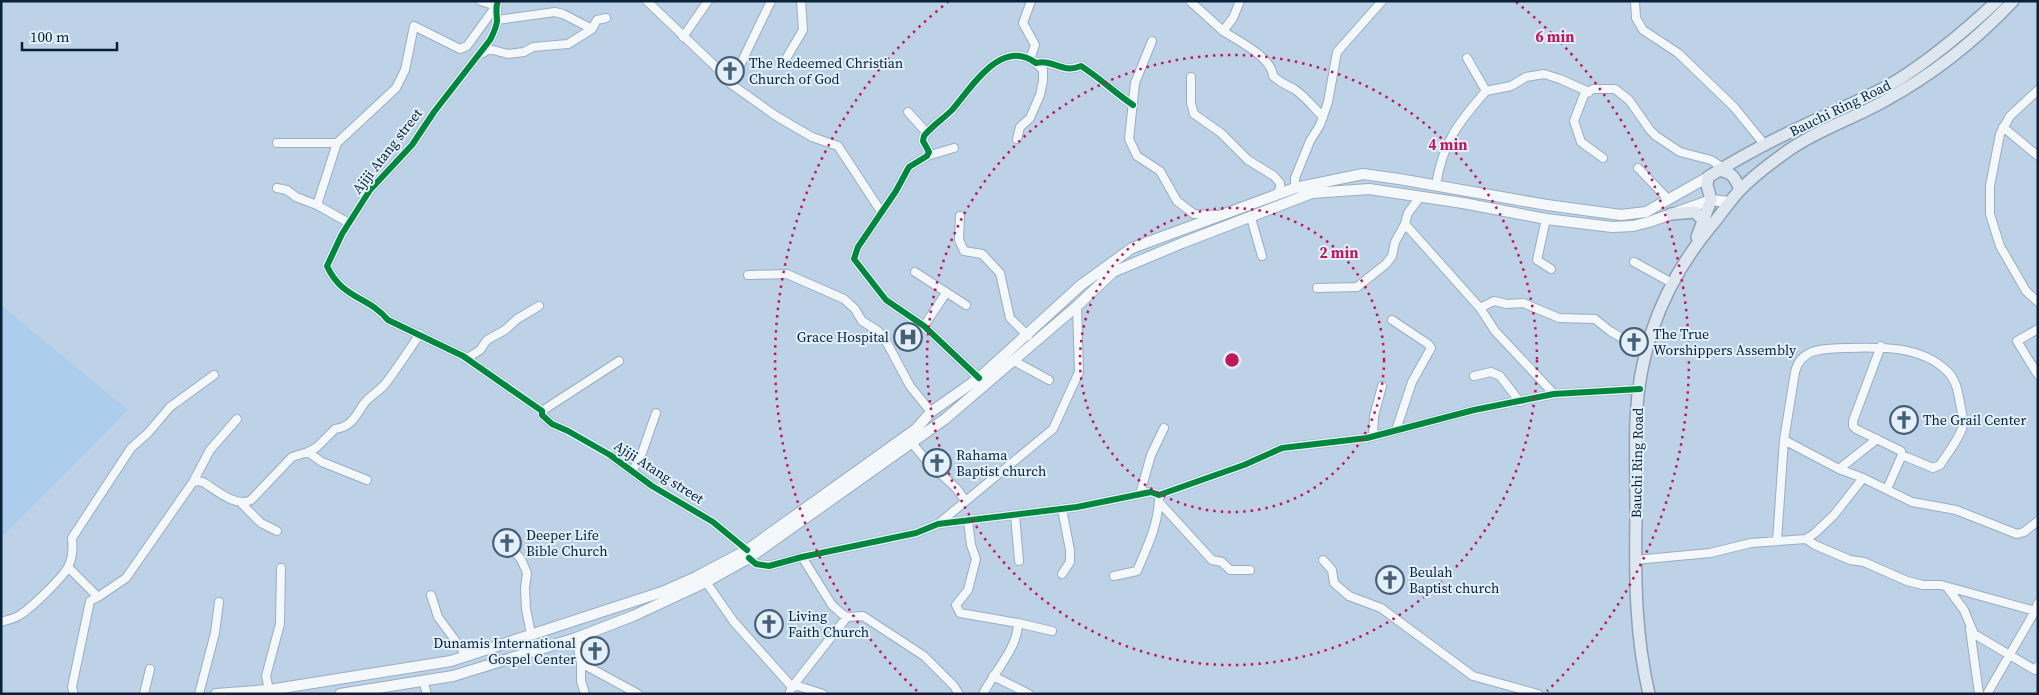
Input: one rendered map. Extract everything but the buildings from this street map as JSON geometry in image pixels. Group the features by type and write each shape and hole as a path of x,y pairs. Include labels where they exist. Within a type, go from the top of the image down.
{"main road":[{"name":"Bauchi Ring Road","path":"1695,244 1711,200 1707,185 1708,177 1764,144 1863,99 1898,80 1939,51 1970,26 1996,1"},
{"name":"Bauchi Ring Road","path":"1649,694 1638,629 1635,598 1636,419 1646,352 1660,310 1672,283 1695,244 1729,202 1766,167 1800,143 1888,100 1955,53 1998,17 2013,1"},
{"path":"1721,169 1729,172 1736,178 1740,190"},
{"path":"216,694 269,690 438,663 573,622 662,592 748,554 916,429 931,412 979,378 1006,351 1028,336 1081,285 1132,248 1295,188 1363,174 1547,205 1621,215 1646,212 1708,177"},
{"path":"340,694 453,676 576,638 633,616 706,582 945,419 1014,362 1113,272 1312,193 1369,189 1612,227 1633,226 1711,200 1729,202"},
{"path":"1671,214 1695,212 1703,220"}],"street":[{"path":"317,205 337,143 396,88 405,70 414,26 460,49 467,46 497,4 482,1"},
{"path":"647,1 717,68 731,84 776,116 812,137 838,146 882,213"},
{"path":"683,37 708,1"},
{"path":"731,84 772,1"},
{"path":"787,57 804,30 800,1"},
{"path":"1031,1 1023,23 1035,45 1033,61"},
{"path":"1190,1 1223,31 1264,58 1274,76 1284,86 1292,88 1299,93 1323,118"},
{"path":"1223,31 1240,1"},
{"path":"1635,1 1636,18 1643,30 1678,53 1734,107 1764,144"},
{"path":"1295,188 1295,178 1310,141 1317,132 1323,118 1334,74 1337,52 1378,3"},
{"name":"Ajiji Atang street","path":"497,4 497,20 490,40 434,112 412,145 370,190 349,223 327,266 331,276 346,292 381,312 388,320 420,334 466,359 542,411 542,415 552,424 602,450 633,470 652,486 713,522 748,554"},
{"path":"497,20 555,12 563,14 592,29"},
{"path":"475,58 489,49 508,54 524,52 533,47 568,44 592,29 598,20 606,18"},
{"path":"1152,41 1135,83 1129,139 1137,156 1160,171 1177,201 1194,214 1223,214"},
{"path":"927,156 929,152 923,141 927,133 950,112 991,65 1015,55 1033,61 1047,61 1060,68 1070,70 1081,66 1098,77 1117,95 1133,105"},
{"path":"1467,58 1486,91"},
{"path":"1017,139 1020,128 1030,118 1043,81 1043,70 1033,61"},
{"path":"1436,185 1438,170 1449,138 1486,91 1511,86 1526,77 1544,74 1560,78 1589,92"},
{"path":"1191,77 1191,103 1194,114 1221,134 1248,160 1274,176 1280,182 1280,189 1276,195"},
{"path":"1603,158 1581,142 1574,121 1578,106 1584,95 1593,89 1615,89 1629,100 1656,136 1680,152 1711,160 1721,169"},
{"path":"2038,90 2010,116 2003,127 1990,186 1990,214 2000,246 2026,291 2038,302"},
{"path":"908,112 927,133"},
{"path":"2003,127 2038,156"},
{"path":"277,144 337,143"},
{"path":"954,148 927,156 909,167 882,213 858,247 854,259 886,300 924,326 979,378"},
{"path":"1638,168 1669,200"},
{"path":"277,188 287,190 296,197 317,205 349,223"},
{"path":"1317,288 1357,287 1386,264 1392,256 1395,242 1405,224 1408,213 1420,197"},
{"path":"960,216 961,246 964,251 982,254 1000,273 1010,318 1028,336"},
{"path":"1250,218 1262,256"},
{"path":"1546,218 1537,260 1551,269"},
{"path":"1405,224 1480,308 1495,331 1554,394"},
{"path":"1634,262 1672,283"},
{"path":"915,272 946,294 966,305"},
{"path":"748,275 787,274 844,299 855,309 862,321 878,331 888,343 910,386 931,412"},
{"path":"924,326 946,294"},
{"path":"1480,308 1494,301 1507,304 1523,303 1559,318 1595,319 1610,331 1646,352"},
{"path":"466,359 480,350 487,340 539,306"},
{"path":"938,524 1053,429 1079,372 1077,306"},
{"path":"1392,320 1431,348 1412,382 1396,430"},
{"path":"2038,328 2017,341 2038,375"},
{"path":"241,503 251,500 292,457 317,447 335,429 348,426 364,404 385,384 420,334"},
{"path":"1777,541 1784,440 1796,365 1804,356 1816,350 1881,346 1930,358 1948,372 1957,385 1963,427 1940,465 1933,468 1902,454 1901,451 1853,426 1853,421 1881,346"},
{"path":"542,411 619,361"},
{"path":"1014,362 1050,380"},
{"path":"1474,376 1491,372 1500,376 1520,402"},
{"path":"1,622 26,611 68,567 72,555 72,538 131,448 148,433 170,406 214,375"},
{"path":"1372,435 1374,416 1382,386"},
{"path":"1159,498 1282,448 1367,438 1372,435 1474,410 1554,394 1640,389"},
{"path":"633,470 642,453 656,413"},
{"path":"74,694 72,688 90,601 126,578 192,482 210,450 237,419"},
{"path":"1140,494 1151,455 1164,428"},
{"path":"1839,469 1877,439"},
{"path":"1784,440 1839,469 1863,478 1912,502 1956,510 2011,533 2024,532 2038,522"},
{"path":"912,443 925,459 956,488 965,500"},
{"path":"308,452 322,462 367,480"},
{"path":"1887,490 1902,454"},
{"path":"1635,560 1710,553 1751,543 1806,539 1815,534 1834,515 1863,478"},
{"path":"192,482 203,482 241,503 261,524 277,531"},
{"path":"748,554 756,564 770,566 802,557 916,533 938,524 1062,509 1151,492 1159,498 1212,560 1222,562 1230,570 1250,570"},
{"path":"1114,576 1137,571 1153,536 1158,516 1159,498"},
{"path":"1062,509 1070,550 1070,562 1062,574"},
{"path":"1016,515 1019,561"},
{"path":"968,521 971,545 976,559 968,590 956,605 957,610 960,613 1018,622 1052,631"},
{"path":"1806,539 1815,545 1850,560 1864,562 1907,581 1947,587 2036,607 1987,694"},
{"path":"509,546 521,559 527,573 524,588 531,634"},
{"path":"802,557 832,605 847,617 862,616 924,656 954,686 959,694"},
{"path":"1323,560 1332,570 1334,583 1348,596 1381,608 1472,676 1538,694"},
{"path":"68,567 98,597"},
{"path":"269,690 267,671 280,624 280,568"},
{"path":"706,582 734,622 790,690"},
{"path":"1947,587 1964,610 1974,634 2035,670 2038,666"},
{"path":"431,595 438,617 466,655"},
{"path":"199,694 215,632 219,602"},
{"path":"790,690 847,617"},
{"path":"983,694 1009,652 1018,628 1018,622"},
{"path":"1969,624 1979,694"},
{"path":"576,638 581,681 585,694"},
{"path":"580,663 638,694"},
{"path":"144,694 150,669"},
{"path":"993,676 1029,694"},
{"path":"423,680 427,694"},
{"path":"790,690 798,686 823,694"}],"shaded area":[{"path":"1,305 128,410 1,538"}],"cycle path":[{"path":"498,1 496,9 497,24 490,40 434,112 412,145 370,190 342,234 327,266 340,285 372,306 388,320 463,356 542,411 542,415 552,424 610,455 652,486 713,522 747,550"},
{"path":"979,378 924,326 886,300 854,259 858,247 896,191 909,167 927,156 929,152 923,141 924,136 952,110 978,78 999,60 1011,56 1023,57 1036,63 1043,62 1063,68 1081,66 1133,105"},
{"path":"749,558 756,564 769,566 802,557 916,533 938,524 1077,507 1151,492 1159,495 1244,465 1282,448 1367,438 1474,410 1554,394 1640,389"}],"place":[{"name":"The Redeemed Christian Church of God","path":"730,71"},
{"name":"Grace Hospital","path":"908,337"},
{"name":"The True Worshippers Assembly","path":"1634,342"},
{"name":"The Grail Center","path":"1904,420"},
{"name":"Rahama Baptist church","path":"937,463"},
{"name":"Deeper Life Bible Church","path":"507,543"},
{"name":"Beulah Baptist church","path":"1390,580"},
{"name":"Living Faith Church","path":"769,624"},
{"name":"Dunamis International Gospel Center","path":"595,651"}]}
